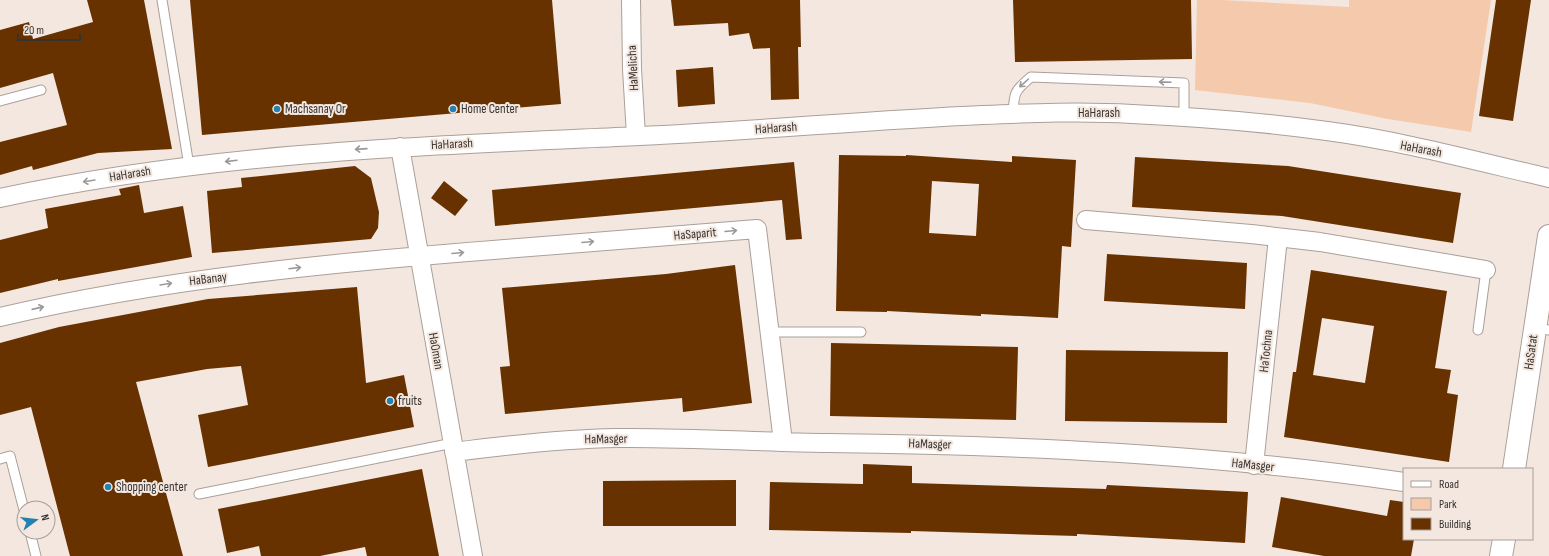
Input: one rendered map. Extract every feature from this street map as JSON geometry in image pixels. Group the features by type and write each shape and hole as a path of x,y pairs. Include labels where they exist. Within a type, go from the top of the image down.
{"street":[{"name":"HaMelicha","path":"631,0 632,69 636,136"},
{"name":"HaHarash","path":"0,198 59,186 252,158 400,147 709,133 927,117 1014,114 1128,114 1227,119 1330,131 1438,152 1549,178"},
{"name":"HaOman","path":"400,147 473,556"},
{"path":"1086,220 1320,242 1486,270"},
{"name":"HaSaparit","path":"419,256 757,229 783,442"},
{"name":"HaSatat","path":"1514,468 1542,329 1549,236"},
{"name":"HaTochna","path":"1254,465 1278,238"},
{"name":"HaBanay","path":"0,317 56,304 176,283 369,260 419,256"},
{"name":"HaMasger","path":"454,447 593,439 644,438 1006,447 1132,454 1355,475 1403,482"},
{"path":"1501,556 1504,540"}],"lane":[{"path":"162,0 189,166"},
{"path":"1014,114 1014,95 1020,86 1031,77 1184,83 1184,117"},
{"path":"0,101 41,90"},
{"path":"1478,330 1486,270"},
{"path":"770,332 860,332"},
{"path":"199,494 454,447"},
{"path":"0,459 10,456 21,500"},
{"path":"32,540 36,556"}],"green space":[{"path":"1197,0 1349,7 1349,0 1491,0 1471,132 1388,119 1310,103 1195,90"}],"building":[{"path":"87,0 144,0 172,149 98,153 33,170 32,166 0,175 0,142 67,125 53,73 0,88 0,30 29,22 33,39 93,22"},
{"path":"190,0 552,0 561,104 202,135"},
{"path":"671,0 800,0 801,47 798,47 799,99 771,100 770,48 753,49 749,33 729,36 728,23 674,26"},
{"path":"1013,0 1191,0 1192,59 1015,62"},
{"path":"1496,0 1531,0 1513,121 1479,116"},
{"path":"713,67 715,104 678,107 676,70"},
{"path":"839,155 906,155 1012,162 1012,156 1076,160 1071,247 1062,246 1058,318 887,311 836,311","holes":["932,181 979,184 976,236 929,233"]},
{"path":"1135,157 1288,166 1461,193 1453,243 1282,216 1132,207"},
{"path":"794,162 802,239 786,240 782,200 495,226 492,190"},
{"path":"355,166 371,178 379,212 378,228 371,239 212,253 207,191 242,187 241,178"},
{"path":"444,181 468,200 455,216 431,198"},
{"path":"139,185 144,213 183,206 192,257 58,281 58,279 0,293 0,240 48,228 45,209 121,195 119,189"},
{"path":"1107,254 1247,263 1245,309 1104,301"},
{"path":"735,265 752,403 683,412 682,398 505,414 500,367 510,366 502,288 666,274"},
{"path":"1311,270 1447,291 1435,368 1451,370 1447,393 1458,395 1449,462 1284,437 1293,372 1296,372","holes":["1322,318 1374,326 1365,383 1313,375"]},
{"path":"357,287 366,383 404,375 414,427 208,467 198,415 248,405 241,366 207,369 136,382 183,556 70,556 31,407 0,415 0,343 59,327 208,299"},
{"path":"831,343 1018,347 1016,420 830,416"},
{"path":"1066,350 1228,352 1227,423 1065,421"},
{"path":"863,464 912,466 912,483 1106,489 1107,485 1248,492 1245,543 1077,534 1077,536 911,531 911,533 769,530 770,482 863,484"},
{"path":"422,469 439,556 367,556 365,547 320,556 261,556 259,546 227,553 218,509"},
{"path":"736,480 736,526 603,526 603,481"},
{"path":"1281,497 1387,516 1390,500 1403,502 1403,540 1414,540 1411,556 1324,556 1272,547"}],"place":[{"name":"Machsanay Or","path":"277,109"},
{"name":"Home Center","path":"453,109"},
{"name":"fruits","path":"390,401"},
{"name":"Shopping center","path":"108,487"}]}
